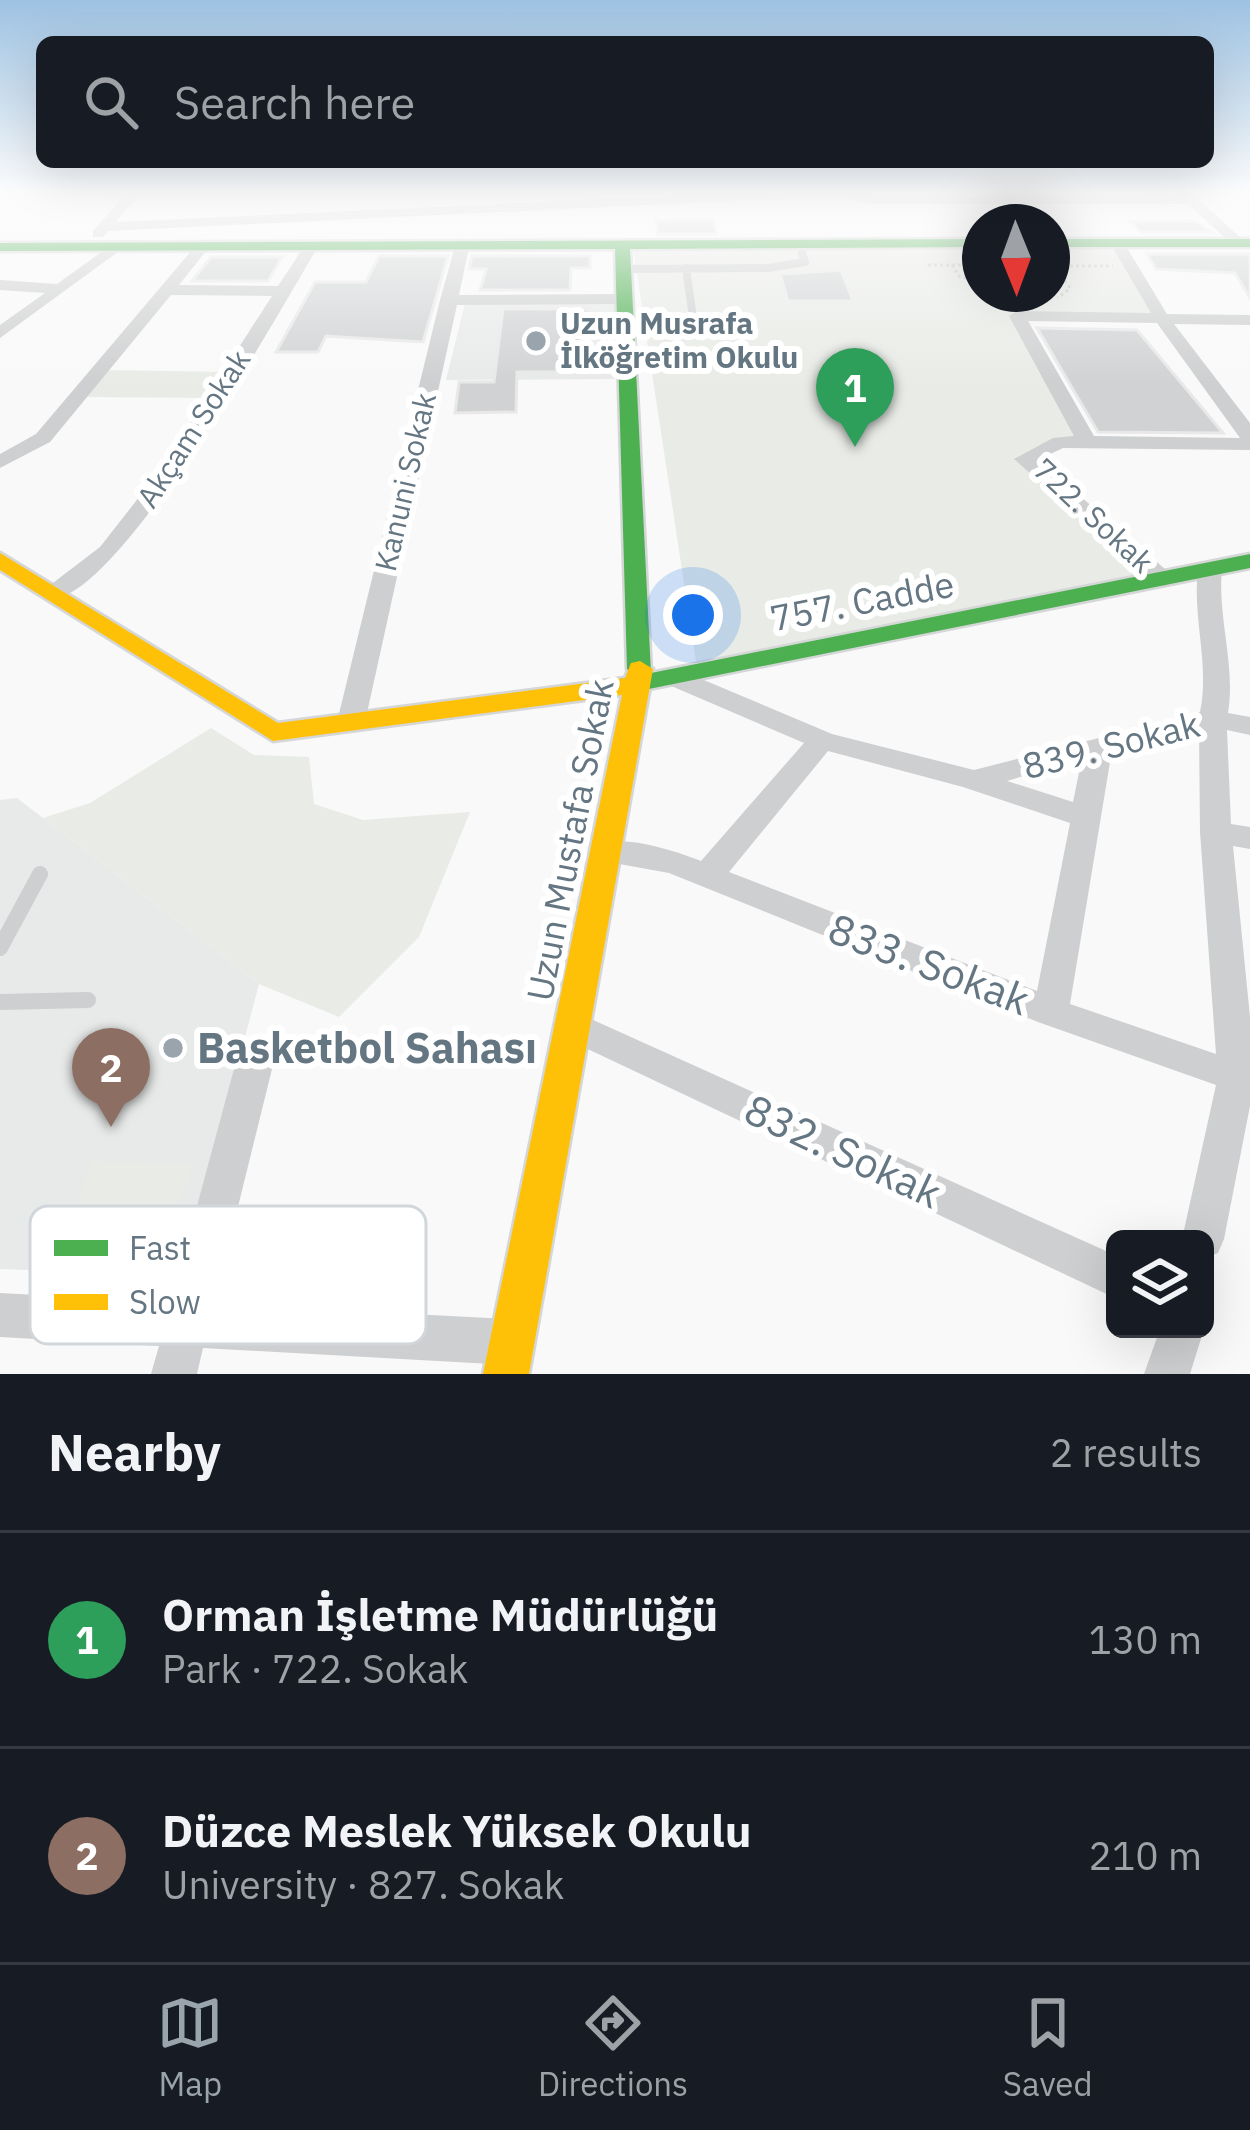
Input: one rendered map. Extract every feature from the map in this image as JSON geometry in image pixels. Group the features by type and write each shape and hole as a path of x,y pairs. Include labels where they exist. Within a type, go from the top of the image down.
{"street":[{"path":"0,333 60,289 89,255"},
{"path":"0,462 43,438 196,255"},
{"name":"Akçam Sokak","path":"54,594 108,552 167,476 283,291 312,255"},
{"name":"Kanuni Sokak","path":"351,722 460,255"},
{"name":"Uzun Mustafa Sokak","path":"507,1358 608,852 656,679 622,299 627,255"},
{"path":"1070,260 1123,255"},
{"name":"722. Sokak","path":"1124,255 1162,320 1250,440"},
{"path":"0,285 60,289"},
{"path":"170,290 283,291"},
{"path":"448,300 622,299"},
{"path":"1087,442 1017,316 1250,320"},
{"name":"722. Sokak","path":"1163,580 1024,459 1060,442 1250,440"},
{"path":"0,560 54,594"},
{"name":"757. Cadde","path":"54,594 273,731 566,697 1250,561"},
{"path":"1205,1230 1243,1078 1216,832 1217,692 1207,595 1210,569"},
{"path":"656,679 822,740 973,780 1087,817"},
{"name":"839. Sokak","path":"973,780 1214,718 1250,726"},
{"path":"707,876 822,740"},
{"path":"1051,1012 1099,744"},
{"path":"1216,832 1250,838"},
{"name":"833. Sokak","path":"608,852 674,863 1051,1012 1243,1078"},
{"name":"832. Sokak","path":"571,1025 1106,1273"},
{"path":"218,1206 253,1070"},
{"path":"0,1315 30,1316"},
{"path":"1167,1374 1179,1338"},
{"path":"174,1374 182,1344"},
{"path":"379,1344 507,1358"}],"lane":[{"path":"642,255 686,268 768,268 805,262 803,255"},
{"path":"686,268 693,316"},
{"path":"0,948 40,874"},
{"path":"0,1002 88,1000"}],"path":[{"path":"1070,260 1123,255"},
{"path":"928,265 962,265"},
{"path":"952,265 962,278"},
{"path":"1036,317 1042,312"}],"shaded area":[{"path":"634,255 962,255 962,312 1070,312 1070,255 1118,255 1154,317 1012,316 1076,437 1020,456 1148,574 696,662"},
{"name":"Uzun Musrafa İlköğretim Okulu","path":"465,303 615,303 615,379 446,380"},
{"path":"101,370 233,372 216,398 78,397"},
{"path":"211,728 254,755 309,757 314,804 363,820 470,812 419,937 339,1017 259,984 43,818 90,803"},
{"path":"17,798 259,984 200,1206 30,1206 30,1270 0,1269 0,800"},
{"path":"93,1161 193,1164 179,1206 74,1206"}],"building":[{"path":"1148,255 1250,255 1250,298 1235,273 1156,269"},
{"path":"379,256 448,256 423,342 326,336 318,352 276,352 315,282 366,282"},
{"path":"472,256 590,256 590,268 571,268 570,290 480,290 486,269 469,269"},
{"path":"211,257 282,257 268,281 192,281"},
{"path":"841,270 853,301 788,301 780,274"},
{"path":"503,309 588,309 587,372 517,372 516,412 455,413 459,382 494,382"},
{"path":"1037,328 1137,330 1223,433 1098,432"}],"traffic: fast":[{"path":"623,255 640,669"},
{"path":"624,686 1250,561"}],"traffic: slow":[{"path":"0,560 273,732 624,686"},
{"path":"506,1374 640,669"}],"place":[{"name":"Uzun Musrafa İlköğretim Okulu","path":"536,341"},
{"name":"Orman İşletme Müdürlüğü","path":"855,447"},
{"name":"Basketbol Sahası","path":"173,1048"},
{"name":"Düzce Meslek Yüksek Okulu","path":"111,1127"}]}
